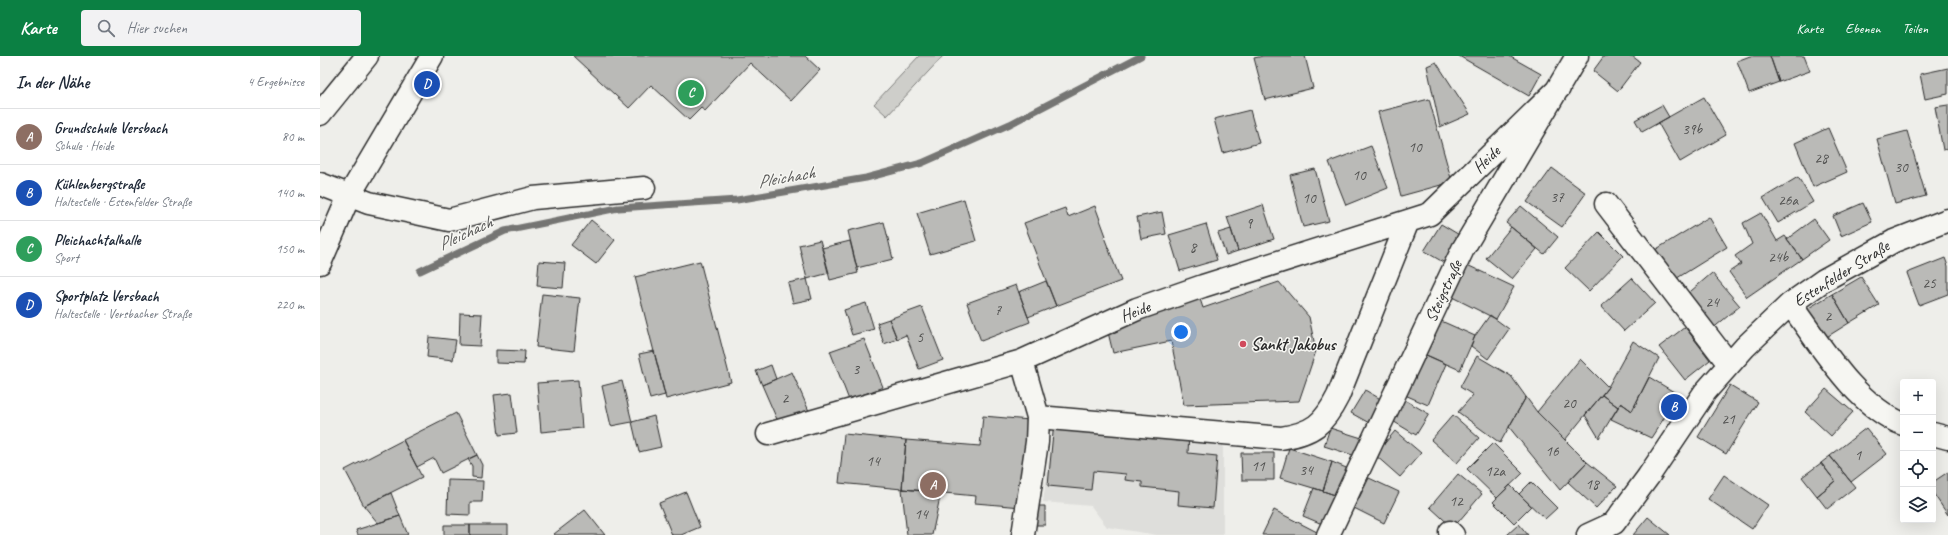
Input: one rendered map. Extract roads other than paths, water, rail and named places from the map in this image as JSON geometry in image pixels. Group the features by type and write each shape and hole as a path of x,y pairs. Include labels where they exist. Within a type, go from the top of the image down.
{"street":[{"path":"320,114 367,56"},
{"path":"320,263 349,196 432,56"},
{"name":"Steigstraße","path":"1328,535 1463,249 1577,56"},
{"name":"Heide","path":"768,434 864,408 1022,361 1137,309 1203,286 1430,214 1559,88"},
{"path":"320,184 369,203 449,220 533,198 644,188"},
{"path":"1606,204 1729,364"},
{"name":"Estenfelder Straße","path":"1588,535 1612,529 1705,392 1729,364 1790,304 1824,280 1894,240 1948,220"},
{"path":"1038,417 1281,438 1300,435 1317,425 1328,416 1338,396 1408,221"},
{"path":"1790,304 1860,397 1891,419 1900,423"},
{"path":"1022,361 1038,417 1037,442 1023,535"},
{"path":"1936,435 1948,438"}],"waterway":[{"name":"Pleichach","path":"420,271 505,231 618,208 737,200 866,178 922,163 1010,124 1141,56"}],"place":[{"name":"Sportplatz Versbach","path":"427,84"},
{"name":"Pleichachtalhalle","path":"691,93"},
{"name":"Sankt Jakobus","path":"1243,344"},
{"name":"Kühlenbergstraße","path":"1674,407"},
{"name":"Grundschule Versbach","path":"933,485"}]}
